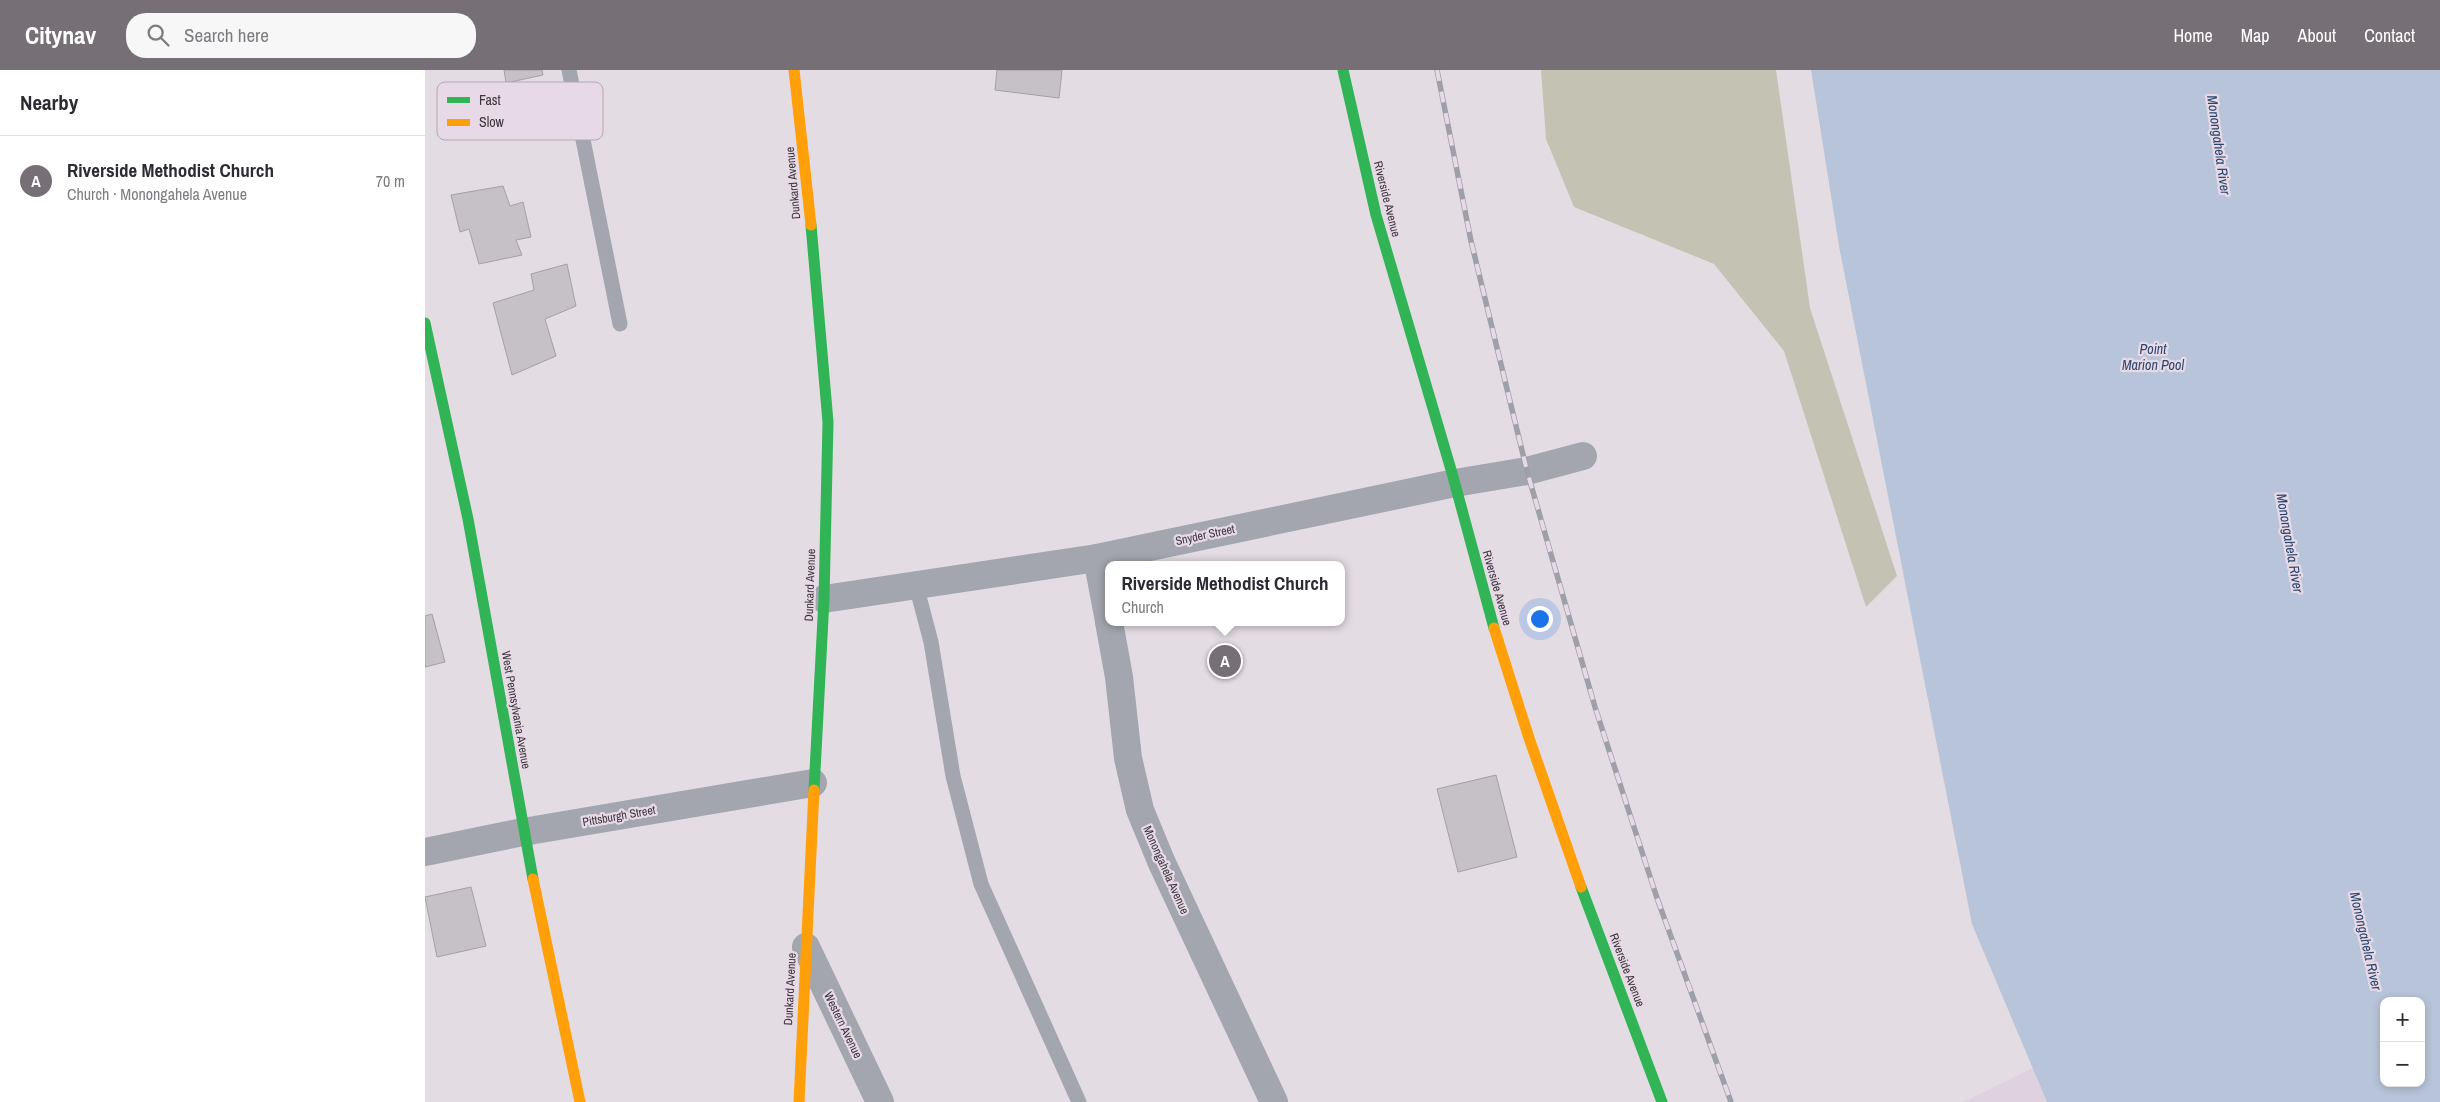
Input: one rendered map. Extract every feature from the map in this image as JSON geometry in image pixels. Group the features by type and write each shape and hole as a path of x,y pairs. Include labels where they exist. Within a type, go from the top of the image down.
{"street":[{"name":"Dunkard Avenue","path":"794,70 804,151 828,422 824,599 813,783 799,1102"},
{"name":"Riverside Avenue","path":"1343,70 1379,226 1455,483 1490,615 1602,945 1662,1102"},
{"name":"West Pennsylvania Avenue","path":"425,323 468,519 523,832 581,1102"},
{"name":"Snyder Street","path":"824,599 1097,558 1455,483 1527,471 1583,456"},
{"name":"Monongahela Avenue","path":"1097,558 1105,601"},
{"name":"Monongahela Avenue","path":"1110,626 1119,677 1128,758 1140,810 1161,861 1274,1102"},
{"name":"Pittsburgh Street","path":"425,852 523,832 813,783"},
{"name":"Western Avenue","path":"806,947 880,1102"}],"lane":[{"path":"583,140 620,324"},
{"path":"916,585 931,642 953,776 981,884 1079,1102"}],"shaded area":[{"path":"1541,70 1776,70 1810,308 1897,576 1866,607 1784,351 1714,264 1574,207 1546,139"},
{"path":"2033,1068 2047,1102 1963,1102"}],"water":[{"name":"Point Marion Pool","path":"1811,70 2440,70 2440,1102 2047,1102 1972,924 1839,246"}],"building":[{"path":"504,70 542,70 543,75 506,82"},
{"path":"997,70 1062,70 1059,98 995,90"},
{"path":"503,186 510,206 523,202 531,237 516,240 522,255 479,264 469,229 460,232 451,195"},
{"path":"567,264 576,306 545,319 556,356 512,375 493,303 534,290 531,274"},
{"path":"432,614 445,662 425,667 425,616"},
{"path":"1496,775 1517,857 1458,872 1437,789"},
{"path":"471,887 486,946 437,957 425,897"}],"railway":[{"path":"1437,70 1471,241 1527,471 1595,707 1657,898 1731,1102"}],"traffic: fast":[{"path":"1343,70 1376,215 1452,473 1494,628"},
{"path":"811,225 828,422 824,599 814,790"},
{"path":"425,323 468,519 533,879"},
{"path":"1581,887 1662,1102"}],"traffic: slow":[{"path":"794,70 811,225"},
{"path":"1494,628 1529,738 1581,887"},
{"path":"799,1102 814,790"},
{"path":"533,879 580,1102"}],"place":[{"name":"Riverside Methodist Church","path":"1225,661"}],"water label":[{"name":"Monongahela River","path":"2219,145"},
{"name":"Monongahela River","path":"2290,543"},
{"name":"Monongahela River","path":"2366,941"}]}
